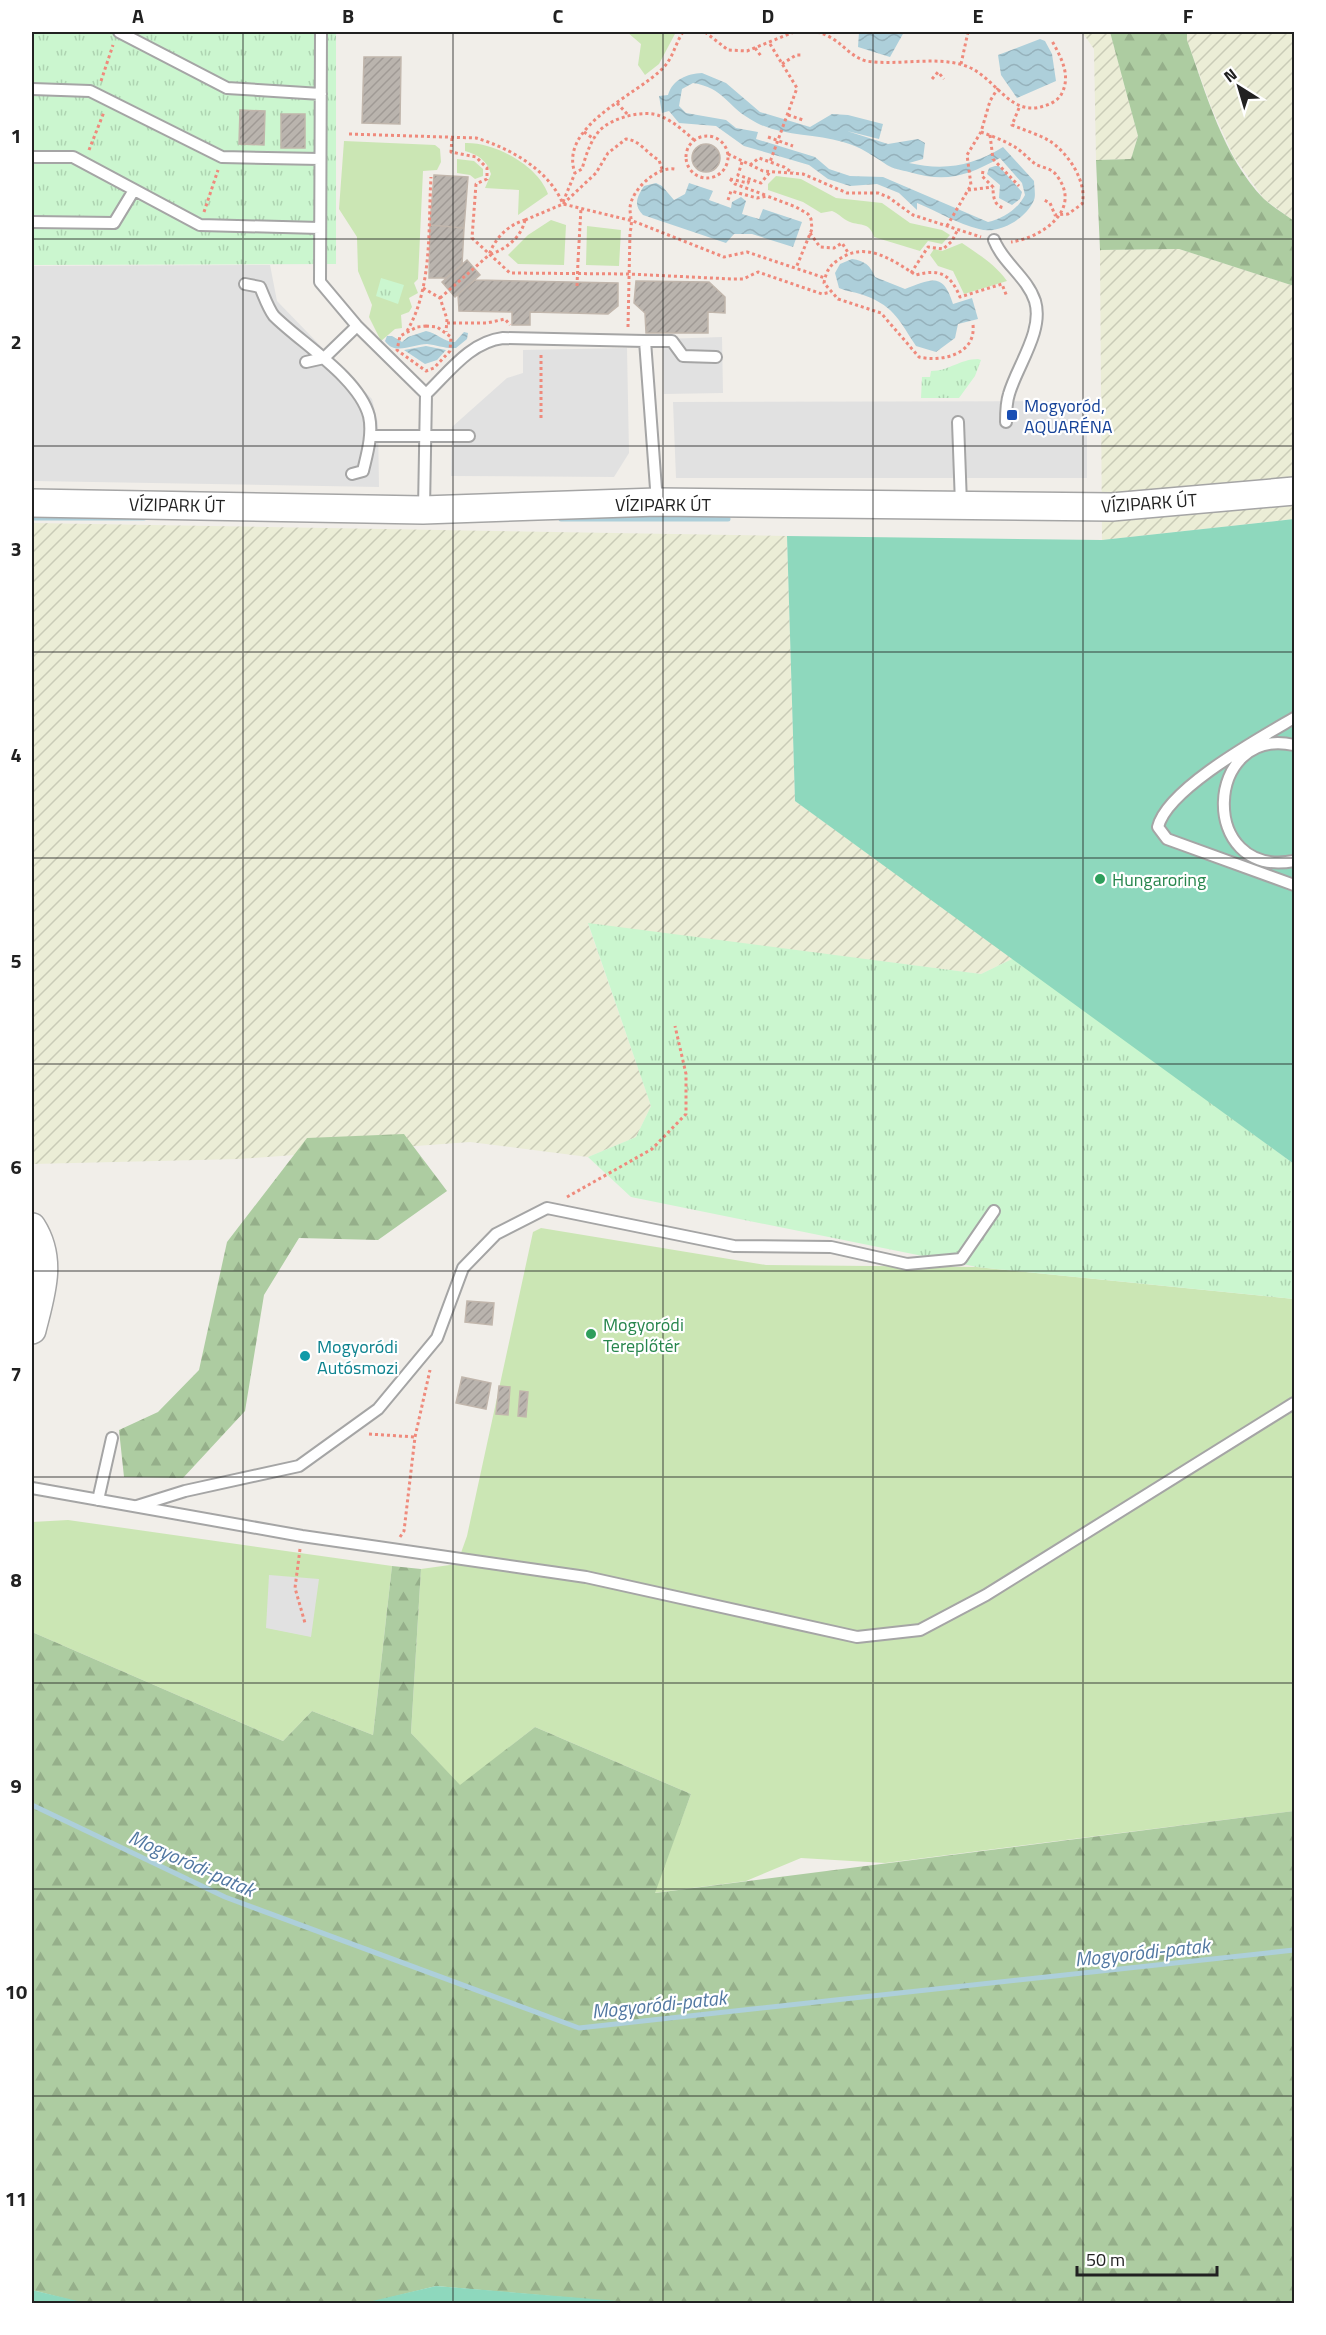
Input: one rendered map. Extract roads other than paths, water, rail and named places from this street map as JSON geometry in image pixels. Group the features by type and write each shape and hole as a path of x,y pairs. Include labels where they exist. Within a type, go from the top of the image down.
{"street":[{"name":"VÍZIPARK ÚT","path":"32,503 423,510 657,502 1112,507 1294,491"},
{"path":"32,1227 44,1255 45,1275 32,1330"}],"lane":[{"path":"119,32 227,88 321,94"},
{"path":"321,32 320,282 357,326 426,394"},
{"path":"32,89 90,91 222,157 321,159"},
{"path":"32,157 73,157 200,225 320,228"},
{"path":"32,222 114,223 134,190"},
{"path":"994,240 998,250 1025,284 1037,310 1027,350 1008,394 1006,422"},
{"path":"245,284 260,287 273,314 324,358 364,404 369,417 370,436 363,471 352,474"},
{"path":"306,362 324,358 357,326"},
{"path":"423,510 426,394 475,347 488,340 672,341 683,356 716,357"},
{"path":"645,341 657,502"},
{"path":"958,422 961,507"},
{"path":"370,436 470,436"},
{"path":"1294,718 1241,748 1184,792 1168,806 1158,827 1167,839 1294,885"},
{"path":"1294,745 1272,744 1253,751 1232,771 1222,798 1224,818 1232,836 1245,851 1263,860 1282,863 1294,861"},
{"path":"136,1506 185,1491 299,1466 378,1409 437,1338 463,1268 496,1234 547,1208 734,1246 831,1247 907,1264 961,1259 994,1211"},
{"path":"32,1488 302,1536 585,1577 857,1638 920,1630 986,1595 1294,1403"},
{"path":"98,1500 112,1438"}],"water":[{"path":"859,32 904,32 890,57 858,47"},
{"path":"1040,39 1045,41 1052,54 1056,81 1017,98 1001,75 998,55"},
{"path":"702,73 726,83 760,112 810,127 832,114 848,115 883,124 879,139 847,131 888,144 918,139 925,143 923,159 909,163 935,167 958,165 980,159 1003,147 1034,181 1034,200 1025,213 1011,224 994,230 986,230 963,224 917,203 917,210 899,193 877,184 850,186 828,179 809,165 744,146 716,126 679,123 669,111 662,113 659,96 668,95 677,81","holes":["693,83 703,85 718,93 742,114 761,125 784,132 849,144 892,168 934,177 956,176 1000,158 1022,183 1025,195 1010,213 988,222 883,177 850,176 829,169 815,157 756,139 758,132 736,128 726,120 686,113 679,106 682,89"]},
{"path":"999,166 1022,192 1020,199 1012,205 999,198 1000,185 987,174 989,168"},
{"path":"656,183 662,186 674,200 685,194 689,183 713,191 709,200 731,208 732,202 741,197 746,201 742,214 759,219 763,209 802,222 793,247 752,234 734,234 726,243 643,215 638,208 638,197 644,186"},
{"path":"852,259 866,264 875,277 905,289 929,281 941,283 953,304 972,298 978,319 958,324 955,338 936,352 916,346 896,316 884,305 863,295 839,288 835,273 840,264"},
{"path":"426,331 451,342 455,342 464,332 468,333 467,339 456,348 422,344 399,349 385,341 387,336 392,336 402,342 408,337"},
{"path":"426,346 446,350 437,360 425,364 404,350"}],"waterway":[{"path":"32,518 144,518"},
{"path":"561,519 728,519"},
{"name":"Mogyoródi-patak","path":"32,1805 225,1897 579,2028 1294,1950"}],"place":[{"name":"Mogyoród, AQUARÉNA","path":"1012,415"},
{"name":"Hungaroring","path":"1100,879"},
{"name":"Mogyoródi Tereplőtér","path":"591,1334"},
{"name":"Mogyoródi Autósmozi","path":"305,1356"}]}
